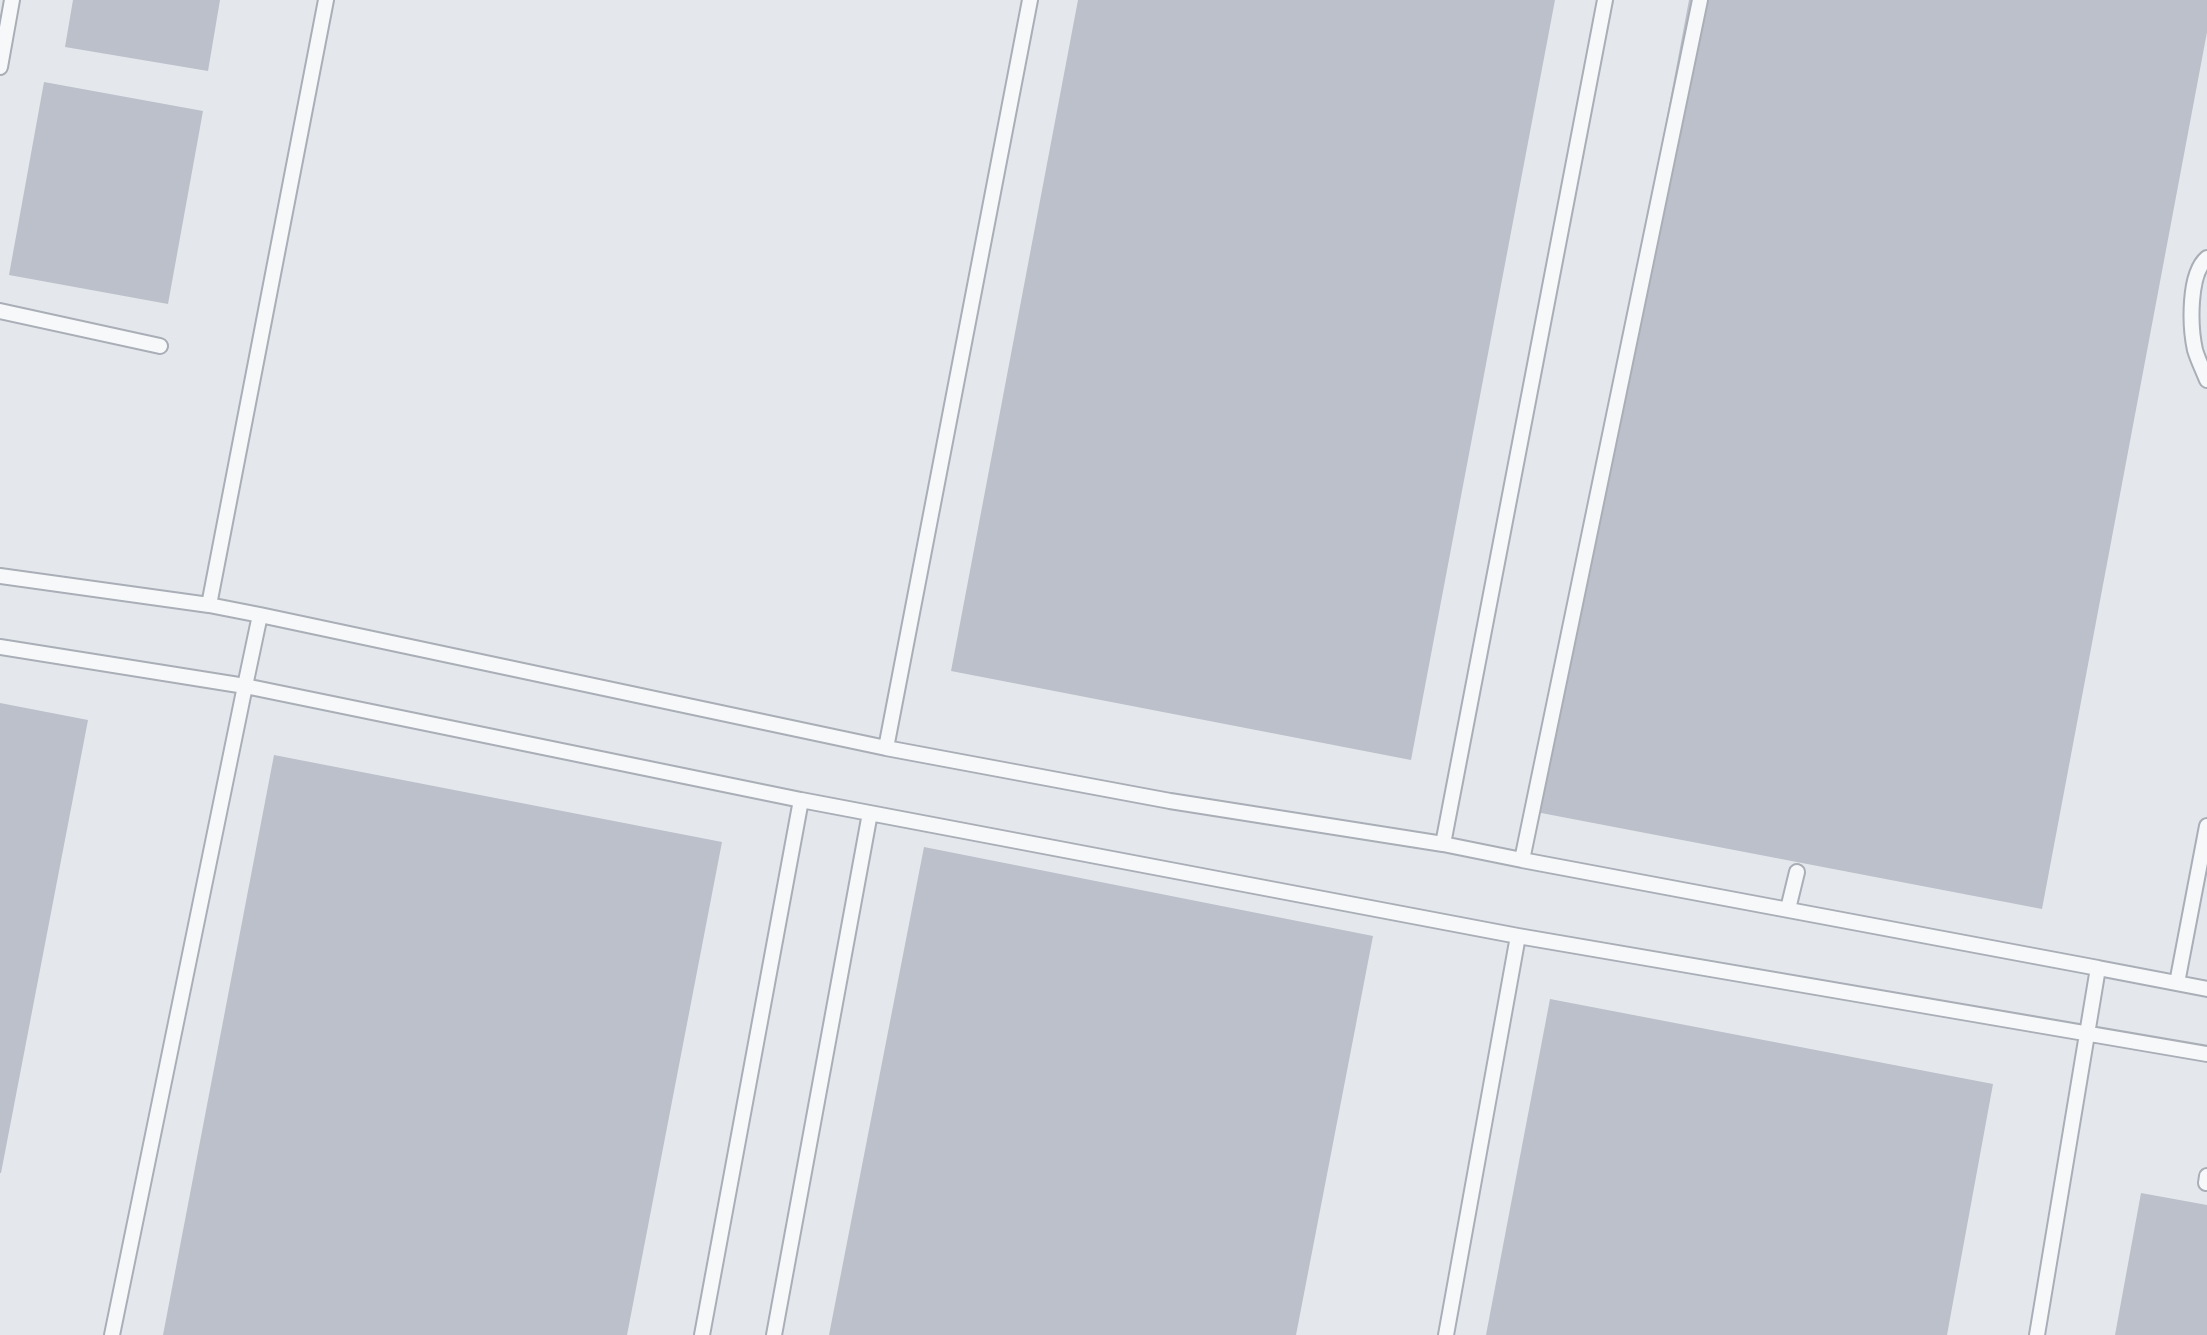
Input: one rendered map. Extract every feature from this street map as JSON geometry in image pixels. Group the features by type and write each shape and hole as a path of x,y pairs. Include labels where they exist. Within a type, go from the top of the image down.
{"lane":[{"path":"0,67 12,0"},
{"path":"209,605 326,0"},
{"path":"886,748 1030,0"},
{"path":"1443,844 1605,0"},
{"path":"1522,860 1700,0"},
{"path":"2207,258 2202,262 2191,301 2196,351 2207,380"},
{"path":"0,311 160,346"},
{"path":"0,576 209,605 886,748 1170,801 1443,844 2207,989"},
{"path":"112,1335 260,615"},
{"path":"0,647 245,686 801,800 1518,936 2207,1054"},
{"path":"702,1335 801,800"},
{"path":"774,1335 870,813"},
{"path":"2177,983 2207,826"},
{"path":"1788,909 1797,872"},
{"path":"1446,1335 1518,936"},
{"path":"2037,1335 2098,968"},
{"path":"2206,1183 2207,1176"}],"building":[{"path":"73,0 220,0 208,71 65,47"},
{"path":"1078,0 1555,0 1411,760 951,671"},
{"path":"1689,0 2207,0 2207,32 2042,909 1536,812"},
{"path":"44,82 203,111 168,304 9,275"},
{"path":"0,703 88,720 1,1173 0,1173"},
{"path":"274,755 722,842 627,1335 163,1335"},
{"path":"924,847 1373,936 1296,1335 829,1335"},
{"path":"1550,999 1993,1084 1947,1335 1486,1335"},
{"path":"2141,1193 2207,1205 2207,1335 2115,1335"}]}
